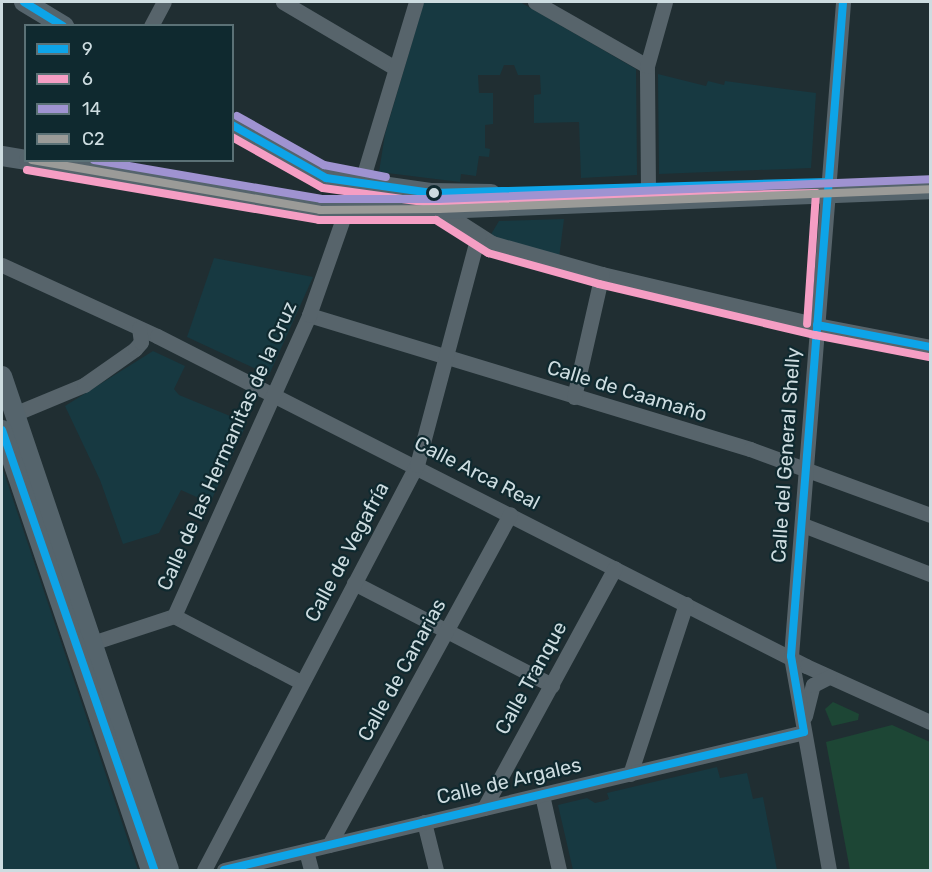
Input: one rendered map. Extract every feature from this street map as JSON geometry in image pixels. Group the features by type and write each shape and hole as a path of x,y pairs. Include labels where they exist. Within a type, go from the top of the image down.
{"main road":[{"path":"24,2 61,24"},
{"path":"234,125 326,178 460,195 648,189 930,189"},
{"path":"2,156 24,160"},
{"path":"52,162 77,164 320,210 439,209 826,189 930,177"},
{"path":"320,210 326,178"},
{"path":"2,376 92,643 156,870"},
{"path":"2,430 156,870"}],"street":[{"path":"152,24 164,2"},
{"path":"283,2 395,68"},
{"path":"378,210 361,184 416,2"},
{"path":"536,2 647,66"},
{"path":"648,189 647,66 665,2"},
{"name":"Calle del General Shelly","path":"829,870 791,656 807,468 826,189 843,2"},
{"path":"439,209 492,243 602,274 817,325 930,347"},
{"name":"Calle de las Hermanitas de la Cruz","path":"92,643 174,616 309,315 346,210"},
{"name":"Calle de Vegafría","path":"204,870 417,465 478,235"},
{"name":"Calle Arca Real","path":"2,265 274,394 830,677 930,722"},
{"path":"574,397 602,274"},
{"name":"Calle de Caamaño","path":"309,315 807,468 930,515"},
{"path":"14,414 84,385 135,349 141,342 139,328"},
{"name":"Calle de Canarias","path":"328,845 510,514"},
{"path":"802,525 930,573"},
{"name":"Calle Tranque","path":"484,808 615,568"},
{"path":"354,583 552,685"},
{"path":"630,774 686,604"},
{"path":"174,616 301,682"},
{"name":"Calle del General Shelly","path":"804,732 809,691 819,680 830,677"},
{"name":"Calle de Argales","path":"224,870 804,732"},
{"path":"542,795 559,870"},
{"path":"424,822 436,870"},
{"path":"306,851 311,870"}],"shaded area":[{"path":"424,2 520,2 636,69 637,175 581,178 579,122 534,123 534,95 541,94 540,75 518,75 514,65 504,65 500,75 478,75 479,93 493,93 493,124 485,125 485,148 490,149 489,157 479,156 476,176 461,174 460,182 379,172 385,134"},
{"path":"658,74 706,86 708,81 724,85 725,81 816,93 811,168 659,174"},
{"path":"564,219 559,258 490,236 499,221"},
{"path":"214,258 313,277 269,375 187,337"},
{"path":"153,351 185,366 174,389 179,395 247,423 210,503 181,490 159,533 123,544 100,480 65,406"},
{"path":"2,467 138,870 2,870"},
{"path":"717,767 720,778 747,773 753,799 763,797 777,870 573,870 558,805 587,798 595,803 604,801 609,799 607,793"}],"green space":[{"path":"833,702 859,714 858,720 832,726 825,709"},
{"path":"892,725 930,742 930,870 850,870 826,742"}],"transit line":[{"name":"9","path":"24,2 60,24"},
{"name":"9","path":"224,870 804,732 791,656 843,2"},
{"name":"14","path":"237,116 324,165 386,177"},
{"name":"9","path":"234,126 326,178 432,193 827,182"},
{"name":"6","path":"234,138 323,188 431,203 816,193 807,324"},
{"name":"C2","path":"44,162 320,210 439,209 930,189"},
{"name":"14","path":"106,162 321,199 439,199 930,179"},
{"name":"6","path":"27,170 319,220 436,220 488,253 599,284 815,335 928,357"},
{"name":"9","path":"817,325 930,347"},
{"name":"9","path":"2,430 154,870"}]}
